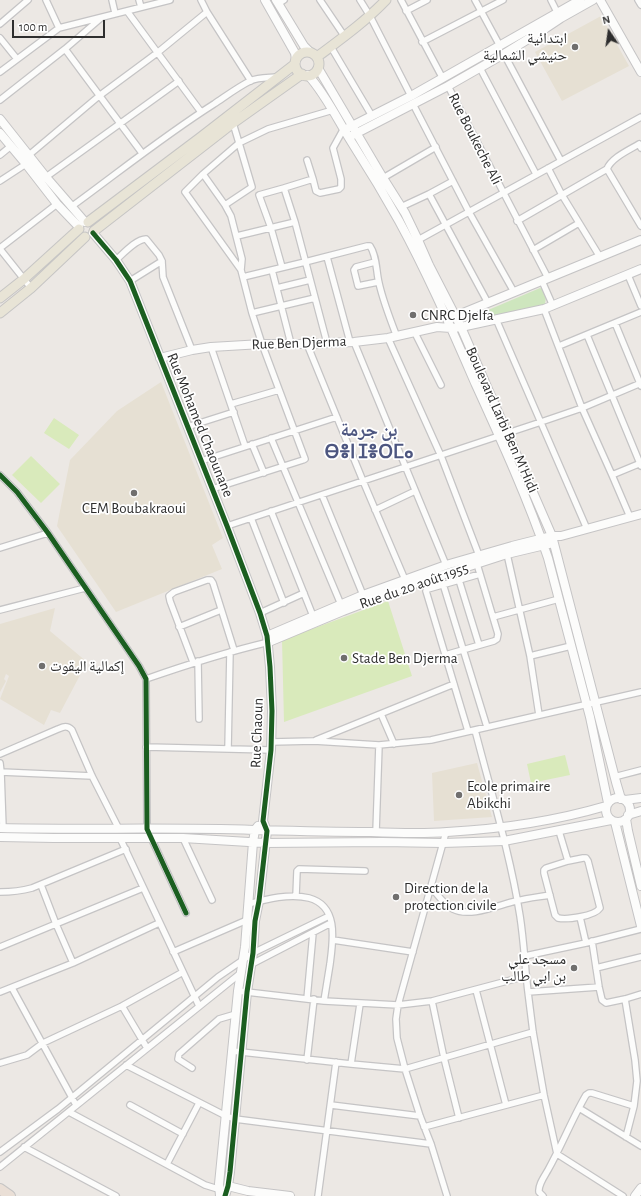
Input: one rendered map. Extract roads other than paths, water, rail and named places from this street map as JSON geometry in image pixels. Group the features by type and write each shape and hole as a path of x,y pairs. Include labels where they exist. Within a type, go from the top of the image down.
{"highway":[{"path":"0,1189 10,1196"}],"main road":[{"path":"314,55 331,47 345,37 386,0"},
{"path":"0,298 24,279 83,225 280,77 303,52 314,55 319,60 318,68 314,73 305,75 233,123 91,234 0,313"},
{"path":"295,62 297,70 305,75"},
{"path":"83,225 81,235 91,234"},
{"path":"83,225 93,225 91,234"}],"street":[{"path":"0,24 28,0"},
{"path":"46,0 59,28"},
{"path":"112,0 115,13"},
{"path":"140,0 141,7"},
{"path":"0,72 59,28 170,0"},
{"path":"201,0 251,81"},
{"path":"265,0 295,53 295,62"},
{"path":"320,0 345,37"},
{"path":"360,0 370,16 469,212 514,292"},
{"name":"Rue Boukeche Ali","path":"401,0 442,78"},
{"path":"406,11 427,0"},
{"path":"475,0 500,46"},
{"path":"422,42 503,0"},
{"path":"551,0 559,15"},
{"path":"355,129 372,116 448,86 480,68 546,28 559,15 580,0"},
{"path":"306,160 316,191 320,193 339,189 341,187 340,179 333,150 338,139 412,100 442,78 500,46 559,15 593,0"},
{"path":"600,0 641,72"},
{"path":"638,0 641,5"},
{"path":"280,1 304,46 314,55"},
{"path":"127,11 201,112"},
{"path":"29,155 99,96 157,53 207,12"},
{"path":"0,100 103,17"},
{"path":"0,38 16,59"},
{"path":"331,47 372,116"},
{"path":"65,48 142,154"},
{"path":"504,54 560,161"},
{"name":"Boulevard Larbi Ben M'Hidi","path":"318,68 401,207 418,240 429,265 461,327 503,435 553,540 614,777 623,800"},
{"path":"480,68 536,174"},
{"path":"305,75 314,82 333,110 399,221 503,435 548,558 587,704 607,805 606,814 613,821 641,926"},
{"path":"71,207 201,112 251,81 263,78 280,77"},
{"path":"46,177 179,81"},
{"name":"Rue Boukeche Ali","path":"448,86 533,250 545,279 553,306"},
{"path":"241,270 185,192 239,143 268,129 333,110"},
{"path":"418,240 446,226 536,174 641,117"},
{"path":"0,119 71,207 83,225"},
{"path":"233,123 252,187 259,195 271,228 282,267"},
{"path":"0,133 57,204 83,225"},
{"path":"518,221 608,169 609,164 614,160 640,145"},
{"path":"0,155 11,146"},
{"path":"383,178 436,147"},
{"path":"0,181 26,164"},
{"path":"548,168 562,195 600,257"},
{"path":"608,169 641,226"},
{"path":"204,174 231,216 242,259 242,277 252,313 305,459 212,489"},
{"path":"259,195 313,179"},
{"path":"401,207 453,181"},
{"path":"225,205 252,187"},
{"path":"284,188 295,222 327,343"},
{"path":"429,194 488,303"},
{"path":"30,288 0,248 57,204"},
{"path":"237,236 295,222"},
{"path":"533,250 579,223"},
{"name":"Rue Mohamed Chaounane","path":"91,234 116,260 130,281 227,526 260,613 268,639"},
{"path":"116,260 138,241 146,239 162,261 163,277 192,350"},
{"path":"447,320 641,240"},
{"path":"242,277 367,246 370,246 374,253 378,282 388,312 392,337 441,456 479,560 480,574 498,634 497,639 445,655"},
{"path":"327,257 352,342 406,467 446,565"},
{"path":"130,281 162,261"},
{"path":"375,262 354,270 358,286 378,282"},
{"name":"Rue Ben Djerma","path":"160,358 211,347 352,342 392,337 437,328 461,327 544,310 641,269"},
{"path":"272,270 291,344"},
{"path":"628,275 641,306"},
{"path":"277,288 310,280"},
{"path":"252,313 315,298"},
{"path":"544,310 582,408 630,517"},
{"path":"559,346 641,312"},
{"path":"496,319 587,529"},
{"name":"Rue Ben Djerma","path":"437,328 447,320"},
{"path":"227,526 582,408 641,384 615,323"},
{"path":"415,332 441,385"},
{"path":"586,335 641,464 612,475"},
{"path":"307,344 375,510 407,582"},
{"path":"211,347 245,446"},
{"path":"231,404 279,390"},
{"path":"188,427 234,412"},
{"path":"201,461 337,417"},
{"path":"270,438 342,608"},
{"path":"252,444 264,473"},
{"path":"1,478 17,492 48,533 139,666 146,679 146,829 186,913"},
{"path":"375,510 415,491"},
{"path":"322,495 363,595"},
{"path":"272,511 313,616"},
{"name":"Rue du 20 août 1955","path":"268,639 313,616 342,608 363,595 479,560 553,540 561,536 641,514"},
{"path":"251,518 284,603"},
{"path":"0,548 48,533"},
{"name":"Rue du 20 août 1955","path":"268,639 446,565 507,554 543,542"},
{"path":"507,554 530,656 539,715"},
{"path":"468,732 426,591 443,584 480,574"},
{"path":"199,719 196,662 179,627 170,602 170,596 174,592 207,580 211,580 232,651 228,749"},
{"path":"459,580 479,645"},
{"path":"443,584 487,727"},
{"path":"0,610 85,588"},
{"path":"260,613 304,593"},
{"path":"493,617 559,599"},
{"path":"179,627 221,610"},
{"path":"146,679 268,639"},
{"name":"Rue Chaoun","path":"267,831 263,821 271,746 271,697 268,639"},
{"path":"530,656 571,646"},
{"path":"314,741 454,684"},
{"path":"146,747 228,749 314,741 379,745 431,740 641,692"},
{"path":"381,714 394,744"},
{"path":"0,754 65,726 68,727 72,730 92,776 119,829"},
{"path":"475,730 501,828 517,901 525,956 533,1032 544,1095 557,1154 623,1196"},
{"path":"376,832 379,745"},
{"path":"0,763 1,828 405,833 446,832 501,828 592,810 607,805 614,799 623,800 641,798"},
{"path":"614,777 641,770"},
{"path":"1,772 92,776"},
{"path":"623,800 627,803 630,809 627,817 641,886"},
{"path":"0,837 183,838 265,843 443,843 504,841 613,821 623,821 627,817 641,811"},
{"path":"69,1112 219,1193 226,1116 236,1051 242,991 241,972 253,842 255,830 263,821"},
{"path":"225,1196 228,1186 235,1118 236,1014 251,965 255,921 259,901 267,831"},
{"path":"559,831 568,861"},
{"path":"446,832 414,952 398,1005 396,1019 397,1038 405,1069 447,1196"},
{"path":"120,838 199,1006"},
{"path":"183,838 212,900"},
{"path":"0,892 23,891 41,885 126,849"},
{"path":"586,858 588,861 600,910 580,917 558,918 555,915 544,870 568,861 586,858"},
{"path":"296,896 297,871 299,869 365,871"},
{"path":"41,885 73,963"},
{"path":"431,887 444,902 453,909 462,912 474,912 517,901 550,896"},
{"path":"0,947 143,888"},
{"path":"248,904 280,897 296,896 317,901 324,907 332,923 333,940 324,1000"},
{"path":"0,1152 72,1098 194,996 243,959 329,916"},
{"path":"580,917 586,944"},
{"path":"173,952 247,920"},
{"path":"0,992 73,963 159,923"},
{"path":"0,1167 241,972 251,965 332,923"},
{"path":"525,956 586,944 592,941 641,929"},
{"path":"308,999 313,933"},
{"path":"333,940 414,952"},
{"path":"592,941 598,988 602,1000 606,1002 625,999 641,994"},
{"path":"596,968 641,957"},
{"path":"0,1063 27,1055 43,1043 122,1006 183,972"},
{"path":"242,991 360,1004 398,1005 432,1001 526,976"},
{"path":"12,988 76,1105"},
{"path":"528,992 598,988"},
{"path":"476,990 506,1105"},
{"path":"307,1060 314,999"},
{"path":"625,999 637,1081 634,1106 626,1137"},
{"path":"432,1001 458,1118"},
{"path":"351,1064 360,1004"},
{"path":"122,1006 147,1048"},
{"path":"192,1068 178,1059 179,1054 219,1019 236,1014"},
{"path":"236,1051 307,1060 405,1069 533,1032"},
{"path":"318,1196 328,1131 336,1062"},
{"path":"126,1066 226,1116 431,1144"},
{"path":"543,1196 538,1189 557,1154 578,1108 586,1095 589,1093 634,1106"},
{"path":"424,1127 544,1095"},
{"path":"167,1164 199,1103"},
{"path":"130,1105 183,1134"},
{"path":"330,1105 420,1116"},
{"path":"578,1108 641,1146"},
{"path":"24,1147 103,1193 116,1196"},
{"path":"228,1186 248,1191 290,1196"},
{"path":"636,1196 641,1188"}],"place":[{"name":"ابتدائية حنيشي الشمالية","path":"575,47"},
{"name":"CNRC Djelfa","path":"413,315"},
{"name":"CEM Boubakraoui","path":"134,493"},
{"name":"Stade Ben Djerma","path":"344,658"},
{"name":"إكمالية اليقوت","path":"42,666"},
{"name":"Ecole primaire Abikchi","path":"459,795"},
{"name":"Direction de la protection civile","path":"396,897"},
{"name":"مسجد علي بن ابي طالب","path":"574,968"}],"district":[{"name":"بن جرمة ⴱⴻⵏ ⵊⴻⵔⵎⴰ","path":"369,441"}]}
